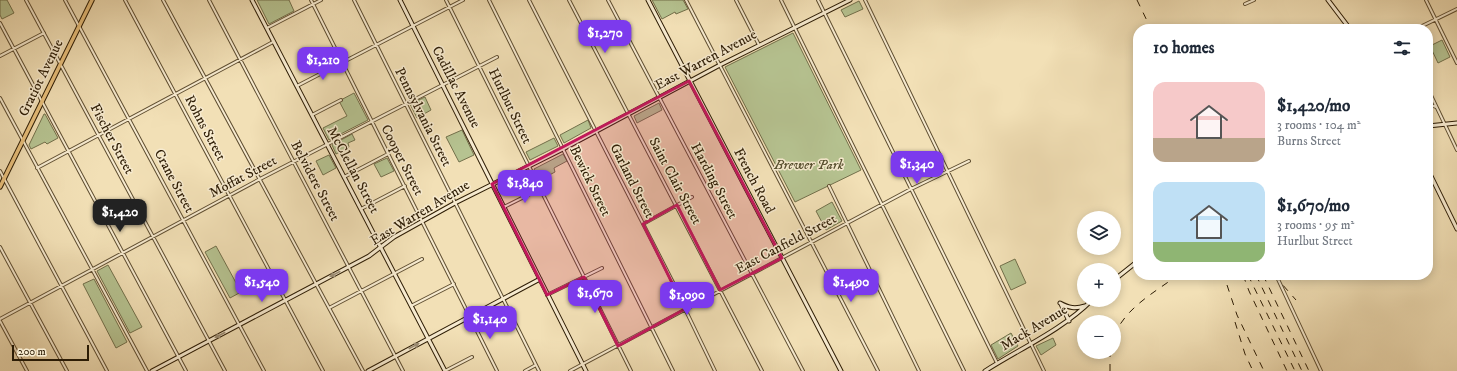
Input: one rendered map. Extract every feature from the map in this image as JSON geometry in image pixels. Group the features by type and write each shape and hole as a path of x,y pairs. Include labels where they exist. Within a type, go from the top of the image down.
{"main road":[{"name":"Gratiot Avenue","path":"0,187 92,0"},
{"name":"McClellan Street","path":"252,0 445,371"},
{"name":"Cadillac Avenue","path":"400,0 586,371"},
{"name":"French Road","path":"648,0 841,371"},
{"name":"East Warren Avenue","path":"152,371 369,256 394,237 455,203 563,149 720,65 850,0"},
{"path":"1328,0 1346,24"},
{"path":"1433,125 1457,124"},
{"path":"1433,180 1457,229"},
{"path":"1121,274 1133,265"},
{"path":"368,371 540,279"},
{"path":"1068,321 1060,303 1075,309 1081,307"},
{"name":"Mack Avenue","path":"985,371 1068,321 1085,307"}],"street":[{"name":"Fischer Street","path":"26,0 225,371"},
{"name":"Crane Street","path":"66,0 264,371"},
{"name":"Rohns Street","path":"125,0 324,371"},
{"path":"163,0 363,371"},
{"name":"Belvidere Street","path":"209,0 403,371"},
{"name":"Cooper Street","path":"311,0 498,371"},
{"path":"266,28 321,0"},
{"name":"Pennsylvania Street","path":"354,0 539,371"},
{"name":"Hurlbut Street","path":"446,0 631,371"},
{"path":"297,86 463,0"},
{"name":"Bewick Street","path":"489,0 673,371"},
{"name":"Garland Street","path":"529,0 685,306 685,309 715,371"},
{"name":"Saint Clair Street","path":"569,0 762,371"},
{"name":"Harding Street","path":"608,0 803,371"},
{"path":"686,0 878,371"},
{"path":"736,0 759,45"},
{"path":"781,0 964,371"},
{"path":"818,0 997,364"},
{"path":"865,0 1044,371"},
{"path":"1244,4 1254,0"},
{"path":"1426,0 1457,63"},
{"path":"1426,24 1457,9"},
{"path":"0,23 186,371"},
{"path":"0,56 44,33"},
{"path":"37,168 273,42"},
{"name":"Moffat Street","path":"0,320 30,302 260,179 497,57"},
{"path":"0,98 146,371"},
{"path":"312,115 341,100"},
{"path":"1433,100 1457,150"},
{"path":"344,177 388,154"},
{"name":"East Canfield Street","path":"570,371 882,204 969,161"},
{"path":"0,171 107,371"},
{"path":"361,209 405,186"},
{"path":"829,186 846,224 919,371"},
{"path":"504,207 540,189"},
{"path":"643,224 692,197"},
{"path":"0,247 67,371"},
{"path":"329,308 422,259"},
{"path":"548,295 602,268"},
{"path":"1278,280 1321,371"},
{"path":"411,306 454,284"},
{"path":"0,320 27,371"},
{"path":"445,371 472,357"},
{"path":"525,371 536,365"}],"highlighted area":[{"path":"689,81 782,258 720,290 677,205 643,224 685,309 618,346 584,277 547,295 492,184"}],"green space":[{"path":"0,0 7,0 14,13 2,19 0,15"},
{"path":"257,0 289,0 294,11 269,24"},
{"path":"652,0 683,0 688,9 676,14 675,12 662,19"},
{"path":"859,1 863,9 845,17 841,10"},
{"name":"Brewer Park","path":"793,33 861,170 795,202 725,67"},
{"path":"1442,40 1450,57 1438,63 1433,52 1433,44"},
{"path":"354,93 368,120 329,140 323,128 347,116 339,101"},
{"path":"425,97 431,110 417,118 410,104"},
{"path":"659,103 662,110 637,123 634,116"},
{"path":"44,114 58,138 47,144 45,142 31,149 29,145"},
{"path":"588,120 591,128 564,143 560,135"},
{"path":"462,130 474,155 459,162 446,137"},
{"path":"352,134 355,140 348,143 349,147 336,154 332,145"},
{"path":"554,138 558,146 530,160 526,152"},
{"path":"563,154 567,161 554,168 555,172 540,180 534,169"},
{"path":"329,155 336,168 323,175 316,161"},
{"path":"387,158 394,171 381,177 374,164"},
{"path":"832,202 842,221 826,230 816,211"},
{"path":"216,246 241,292 230,298 205,252"},
{"path":"1015,259 1026,283 1011,290 1000,266"},
{"path":"108,265 142,327 130,333 97,271"},
{"path":"94,279 127,342 116,348 83,284"},
{"path":"1011,333 1018,346 998,359 991,345"},
{"path":"1053,338 1056,345 1041,355 1036,346"}],"railway":[{"path":"1137,0 1149,24"},
{"path":"1121,323 1142,301 1171,280"},
{"path":"1245,280 1287,371"},
{"path":"1250,280 1295,371"},
{"path":"1258,280 1302,371"},
{"path":"1265,280 1309,371"},
{"path":"1278,280 1296,300"},
{"path":"1227,285 1237,315 1264,371"},
{"path":"1235,322 1245,354 1253,371"},
{"path":"1110,359 1110,371"}]}
